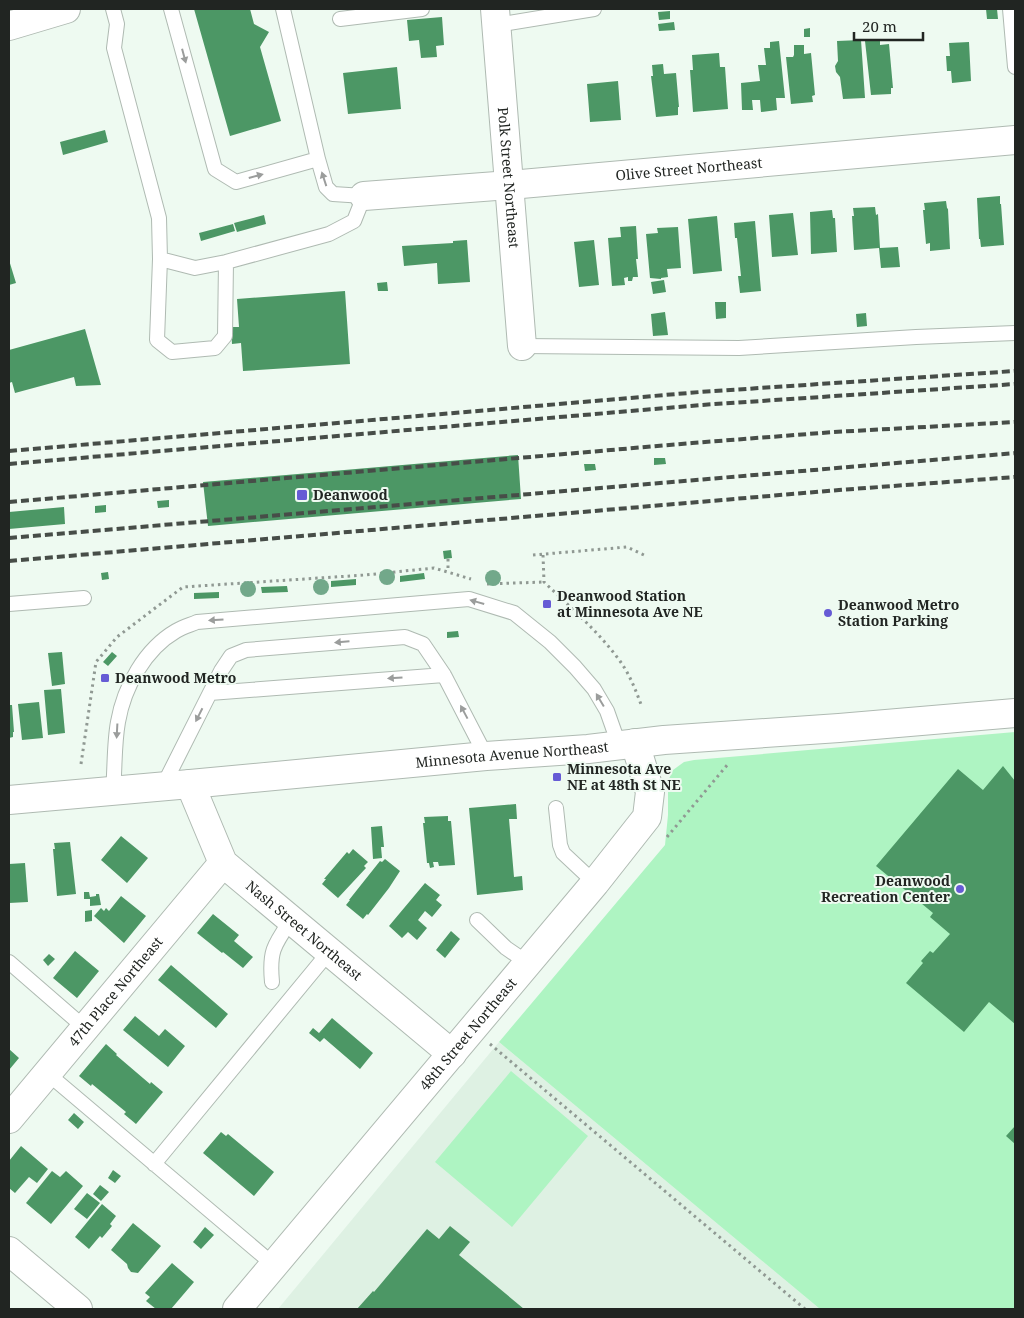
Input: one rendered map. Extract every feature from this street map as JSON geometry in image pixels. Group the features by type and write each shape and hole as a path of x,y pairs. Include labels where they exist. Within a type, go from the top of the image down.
{"street":[{"path":"9,26 66,9"},
{"name":"Polk Street Northeast","path":"496,17 522,346"},
{"name":"Olive Street Northeast","path":"364,196 510,185 1015,140"},
{"name":"Minnesota Avenue Northeast","path":"9,800 486,756 1015,713"},
{"name":"48th Street Northeast","path":"237,1309 595,883 647,817 650,792 627,744"},
{"name":"Nash Street Northeast","path":"190,784 223,864 452,1054"},
{"name":"47th Place Northeast","path":"9,1118 223,864"},
{"path":"9,1251 78,1309"}],"lane":[{"path":"113,9 117,24 114,48 159,218 160,259 157,340 172,352 215,348 225,336 226,262"},
{"path":"171,9 215,169 236,182 318,159"},
{"path":"160,259 195,268 226,262 329,234 354,221 364,196 333,194 326,187 283,9"},
{"path":"340,19 422,9"},
{"path":"496,17 594,9"},
{"path":"1010,9 1015,67"},
{"path":"522,346 739,348 916,336 1015,333"},
{"path":"9,604 84,598"},
{"path":"113,791 118,722 126,694 138,669 152,651 175,631 197,622 469,599 514,613 550,642 594,689 627,744"},
{"path":"163,786 221,671 231,656 246,650 405,637 423,644 444,674 486,756"},
{"path":"210,693 444,674"},
{"path":"556,808 560,845 563,853 595,883"},
{"path":"272,982 271,968 274,945 291,920"},
{"path":"477,920 506,948 528,963"},
{"path":"154,1164 329,952"},
{"path":"9,962 85,1028"},
{"path":"47,1073 274,1265"}],"path":[{"path":"533,555 627,547 646,556"},
{"path":"543,555 544,582 595,632 620,662 634,686 642,707"},
{"path":"448,559 448,572"},
{"path":"667,837 728,764"},
{"path":"488,1042 805,1309"}],"shaded area":[{"path":"499,1042 820,1309 278,1309"}],"green space":[{"path":"1015,732 1015,1308 820,1309 499,1042 665,845 668,815 668,781 673,770 684,762"},
{"path":"511,1071 588,1136 512,1227 435,1162"}],"building":[{"path":"194,9 250,9 254,24 269,32 260,47 281,121 230,136"},
{"path":"986,9 997,9 998,19 987,19"},
{"path":"670,11 670,19 659,20 658,12"},
{"path":"442,17 444,45 436,46 437,57 421,58 419,40 409,41 407,20"},
{"path":"674,22 675,30 659,31 658,24"},
{"path":"810,28 810,37 804,37 804,29"},
{"path":"880,39 880,45 889,44 893,88 891,88 891,94 871,95 865,41"},
{"path":"861,40 865,98 843,99 840,77 836,72 835,66 838,61 837,41"},
{"path":"779,41 785,98 776,98 777,110 761,112 760,100 752,100 753,110 742,110 741,83 760,81 758,65 766,65 764,48 770,48 770,42"},
{"path":"969,42 971,81 952,83 951,71 947,71 946,56 950,56 949,43"},
{"path":"794,45 804,45 804,54 811,53 815,95 812,96 813,102 791,104 786,57 793,57"},
{"path":"719,53 720,67 725,67 728,109 693,112 690,70 693,70 692,55"},
{"path":"663,64 664,74 676,73 678,115 656,117 651,76 653,76 652,65"},
{"path":"397,67 401,109 348,114 343,73"},
{"path":"618,81 621,120 590,122 587,84"},
{"path":"105,130 108,142 63,155 60,142"},
{"path":"1000,196 1004,245 981,247 977,198"},
{"path":"946,201 950,249 930,251 930,243 926,244 924,203"},
{"path":"875,207 876,215 878,214 880,248 898,247 900,267 881,268 879,248 854,250 853,208"},
{"path":"832,210 833,218 835,218 837,252 811,254 810,212"},
{"path":"793,213 798,255 772,257 769,215"},
{"path":"264,215 266,224 237,232 234,223"},
{"path":"717,216 722,271 693,274 688,219"},
{"path":"755,221 761,291 740,293 738,276 741,276 734,223"},
{"path":"233,224 235,231 201,241 199,233"},
{"path":"636,226 638,277 633,277 632,281 628,281 628,277 624,278 625,285 612,286 608,238 621,237 620,227"},
{"path":"678,227 681,268 667,269 668,277 661,279 650,278 646,234 658,233 657,228"},
{"path":"467,240 470,282 438,284 437,263 404,266 402,246 453,243 453,241"},
{"path":"594,240 599,285 579,287 574,242"},
{"path":"9,260 16,283 9,285"},
{"path":"664,280 666,292 653,294 651,282"},
{"path":"387,282 388,291 378,291 377,283"},
{"path":"345,291 350,364 243,371 241,343 232,344 231,327 239,327 237,299"},
{"path":"715,302 726,302 726,318 716,319"},
{"path":"665,312 668,335 653,336 651,314"},
{"path":"866,313 867,326 857,327 856,314"},
{"path":"85,329 101,385 76,386 74,377 15,393 12,382 9,383 9,350"},
{"path":"518,455 521,499 208,526 203,482"},
{"path":"654,458 665,458 666,464 654,465"},
{"path":"584,464 595,464 596,470 585,471"},
{"path":"169,500 169,507 158,508 157,501"},
{"path":"106,505 106,512 95,513 95,506"},
{"path":"64,507 65,524 9,529 9,512"},
{"path":"451,550 452,558 444,559 443,551"},
{"path":"108,572 109,579 102,580 101,573"},
{"path":"424,573 425,579 400,582 400,576"},
{"path":"356,579 356,585 331,587 331,581"},
{"path":"287,586 288,592 262,593 261,587"},
{"path":"219,592 219,598 194,599 194,593"},
{"path":"458,631 459,637 447,638 447,632"},
{"path":"62,652 65,684 52,686 48,653"},
{"path":"112,652 117,656 108,666 103,662"},
{"path":"61,689 65,733 48,735 44,690"},
{"path":"39,702 43,738 22,740 18,704"},
{"path":"9,705 12,705 14,732 13,737 9,738"},
{"name":"Deanwood Recreation Center","path":"1003,766 1015,781 1015,1024 989,1002 964,1032 906,983 923,963 921,961 930,951 933,953 950,934 930,917 933,913 876,866 958,769 983,790"},
{"path":"516,804 517,819 509,819 514,877 522,876 523,890 477,895 469,808"},
{"path":"448,816 448,821 451,821 455,865 439,866 438,862 433,862 434,867 430,868 429,863 427,863 424,817"},
{"path":"382,826 384,847 381,847 382,858 373,859 371,827"},
{"path":"121,836 148,858 127,883 101,860"},
{"path":"70,842 76,894 57,896 54,843"},
{"path":"353,849 368,862 364,866 366,868 338,898 322,884 326,879 324,879 347,852 349,854"},
{"path":"385,859 400,871 389,888 363,919 346,905 380,861 382,862"},
{"path":"25,863 28,902 9,903 9,864"},
{"path":"425,883 440,895 436,900 442,905 432,917 425,911 418,920 427,928 417,940 408,932 402,938 389,926"},
{"path":"84,892 89,892 90,897 99,894 101,905 90,906 90,899 84,899"},
{"path":"121,896 146,916 124,943 94,916 101,908 104,911 106,908 109,911"},
{"path":"92,910 92,921 85,922 85,911"},
{"path":"213,914 239,935 234,941 253,957 243,968 197,933"},
{"path":"451,931 460,939 445,958 436,950"},
{"path":"75,951 99,971 77,998 53,978"},
{"path":"49,954 55,959 48,966 43,960"},
{"path":"171,965 228,1014 216,1028 158,980"},
{"path":"135,1016 159,1036 165,1029 185,1046 168,1067 123,1030"},
{"path":"332,1018 373,1053 360,1069 324,1038 320,1042 309,1033 313,1028 319,1033"},
{"path":"106,1044 150,1084 151,1082 163,1092 136,1124 124,1114 126,1112 92,1084 91,1086 79,1076"},
{"path":"9,1049 19,1058 9,1070"},
{"path":"74,1113 84,1122 78,1129 68,1120"},
{"path":"1015,1126 1015,1144 1006,1136"},
{"path":"221,1132 226,1136 228,1134 274,1172 254,1196 203,1153"},
{"path":"21,1146 48,1169 37,1183 29,1177 15,1193 9,1188 9,1161"},
{"path":"113,1170 121,1176 115,1183 108,1178"},
{"path":"52,1171 60,1177 66,1171 83,1186 51,1224 26,1203"},
{"path":"100,1185 109,1192 101,1201 93,1194"},
{"path":"87,1193 100,1203 87,1219 74,1209"},
{"path":"102,1204 116,1216 110,1224 112,1226 89,1249 75,1237"},
{"path":"133,1223 161,1246 138,1273 131,1272 127,1264 111,1250"},
{"path":"450,1226 470,1242 459,1255 524,1309 357,1309 374,1292 427,1229 439,1239"},
{"path":"205,1227 214,1235 201,1249 193,1242"},
{"path":"172,1263 194,1282 171,1309 156,1309 146,1301 150,1297 145,1293"}],"railway":[{"path":"9,451 700,392 1015,371"},
{"path":"9,464 701,405 1015,384"},
{"path":"9,502 692,443 834,432 1015,422"},
{"path":"9,538 1015,453"},
{"path":"9,561 839,490 1015,477"}],"place":[{"name":"Deanwood","path":"302,495"},
{"name":"Deanwood Station at Minnesota Ave NE","path":"547,604"},
{"name":"Deanwood Metro Station Parking","path":"828,613"},
{"name":"Deanwood Metro","path":"105,678"},
{"name":"Minnesota Ave NE at 48th St NE","path":"557,777"},
{"name":"Deanwood Recreation Center","path":"960,889"}]}
